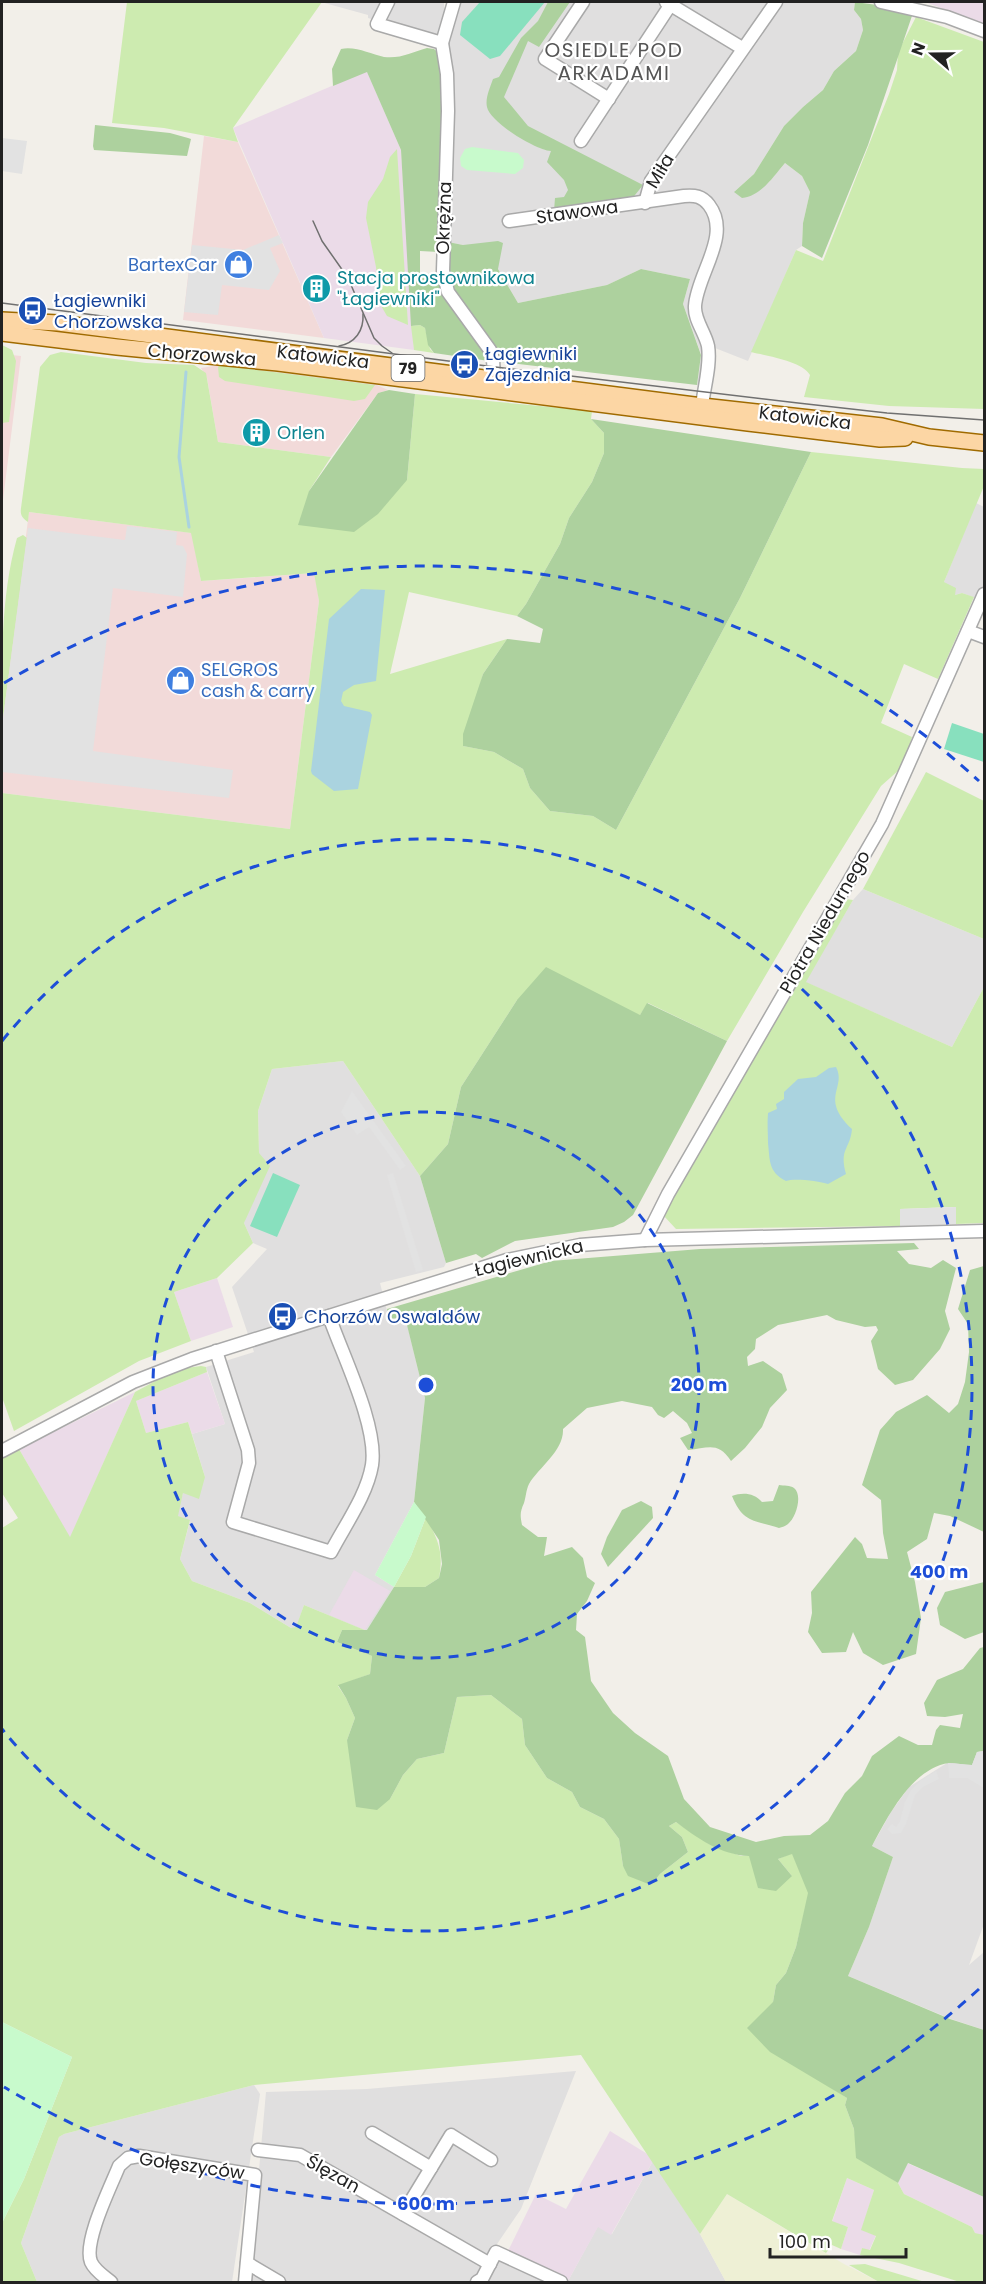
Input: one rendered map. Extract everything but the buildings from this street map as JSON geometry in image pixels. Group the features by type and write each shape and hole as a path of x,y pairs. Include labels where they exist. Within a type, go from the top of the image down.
{"main road":[{"name":"Katowicka","path":"2,320 101,328 882,426 929,437 984,443"},
{"name":"Chorzowska","path":"2,333 278,363 473,388"},
{"name":"Katowicka","path":"473,388 880,439 929,437"}],"street":[{"path":"388,2 377,24 442,43"},
{"name":"Okrężna","path":"454,2 442,43 447,74 448,111 443,271 448,292 490,350 494,379"},
{"path":"583,2 544,59 609,99"},
{"name":"Miła","path":"702,405 708,352 695,307 718,224 710,206 697,196 645,203 651,181 776,2"},
{"path":"881,2 948,17 984,31"},
{"path":"581,141 669,3 742,48"},
{"name":"Stawowa","path":"509,221 645,203"},
{"name":"Piotra Niedurnego","path":"645,1240 668,1194 882,824 984,594"},
{"path":"969,631 984,637"},
{"name":"Łagiewnicka","path":"2,1451 156,1372 216,1351 534,1253 580,1245 645,1240 984,1231"},
{"path":"216,1351 248,1450 249,1463 233,1522 331,1552 368,1479 372,1464 372,1443 367,1419 329,1316"},
{"path":"372,2133 431,2168"},
{"path":"403,2214 451,2135 491,2160"},
{"name":"Ślęzan","path":"258,2150 300,2155 490,2265"},
{"name":"Gołęszyców","path":"111,2283 92,2264 89,2248 119,2166 124,2160 139,2156 255,2175 247,2263"},
{"path":"477,2283 496,2252 561,2283"},
{"path":"245,2283 247,2263 279,2283"}],"shaded area":[{"path":"321,2 444,2 444,22 440,32 432,36"},
{"path":"458,2 855,2 854,10 861,19 863,30 856,51 834,71 823,90 784,126 754,174 735,191 769,182 785,163 802,176 810,192 803,223 802,246 796,250 748,361 715,348 711,387 697,385 701,354 683,304 690,279 641,269 607,285 518,303 498,269 463,245 448,242 448,39"},
{"path":"925,2 984,2 984,24"},
{"path":"367,71 401,150 414,350 324,338 233,128"},
{"path":"204,136 238,142 324,338 183,320"},
{"path":"2,138 27,141 22,174 2,171"},
{"path":"279,235 283,243 270,248 280,271 269,290 222,285 218,315 184,312 192,245 243,250"},
{"path":"2,354 21,356 2,508"},
{"path":"220,365 375,384 388,390 378,393 331,457 218,442 207,378 201,368"},
{"path":"976,503 984,507 984,601 962,593 955,595 944,582"},
{"path":"29,512 192,533 201,581 315,573 319,601 290,829 2,793 2,725"},
{"path":"127,526 177,532 176,545 183,546 187,554 183,597 113,588 93,751 233,770 229,798 2,772 2,726 28,528 125,540"},
{"path":"863,889 984,939 984,987 952,1047 805,982 853,900"},
{"path":"343,1061 420,1176 446,1263 444,1267 380,1283 389,1319 405,1316 425,1398 414,1502 375,1575 394,1587 367,1631 304,1605 296,1628 291,1628 250,1603 192,1581 180,1559 190,1521 177,1516 183,1493 205,1477 192,1434 225,1424 206,1367 254,1352 232,1287 267,1249 253,1243 244,1223 259,1153 258,1111 272,1069"},
{"path":"352,1091 406,1166 400,1170 369,1127 357,1135 341,1112"},
{"path":"393,1173 423,1270 416,1272 387,1175"},
{"path":"956,1207 956,1224 900,1226 900,1209"},
{"path":"217,1278 233,1327 191,1341 174,1292"},
{"path":"207,1372 225,1424 192,1434 188,1422 146,1433 136,1401"},
{"path":"135,1392 70,1538 19,1449"},
{"path":"354,1570 390,1591 365,1630 329,1615"},
{"path":"984,1751 984,1924 969,1965 984,1952 984,2030 951,2019 848,1976 869,1927 893,1857 872,1846 891,1812 909,1787 947,1763"},
{"path":"984,1751 984,1788 967,1778 949,1778 948,1763 972,1765 977,1752"},
{"path":"936,1771 939,1779 923,1787 915,1795 901,1833 892,1834 887,1829 892,1824 896,1827 900,1821 911,1790 921,1780"},
{"path":"576,2071 521,2209 495,2247 568,2281 598,2226 612,2234 653,2161 700,2234 726,2282 249,2282 266,2092 367,2089"},
{"path":"254,2085 260,2094 232,2282 37,2282 21,2243 59,2137"},
{"path":"610,2131 649,2155 653,2161 611,2235 598,2227 568,2281 507,2253 536,2194 566,2209"},
{"path":"907,2163 984,2197 984,2236 975,2233 972,2227 904,2194 898,2183"},
{"path":"847,2178 874,2190 862,2229 876,2235 869,2251 862,2248 860,2255 841,2249 848,2227 832,2222"}],"green space":[{"path":"127,2 322,2 233,128 238,142 164,128 112,123"},
{"path":"480,2 545,2 500,56 490,59 460,35 462,22"},
{"path":"548,2 570,2 539,47 528,41 504,97 528,126 643,185 631,200 554,211 555,198 564,197 568,190 564,180 547,162 551,151 535,146 514,134 496,120 487,107 487,97 493,79 499,77 521,38 538,21"},
{"path":"855,2 914,10 868,145 822,258 802,246 803,223 810,192 802,176 785,163 755,194 742,198 734,192 754,174 784,126 823,90 834,71 856,51 863,30 861,19 854,10"},
{"path":"916,17 984,42 984,409 889,406 804,397 810,375 806,370 784,360 751,352 796,250 823,261 889,94 897,70 898,52"},
{"path":"427,48 434,49 441,55 444,97 439,252 420,251 420,273 440,275 487,353 489,361 434,353 428,345 425,328 420,325 411,326 401,150 367,72 333,86 332,69 341,49 358,49 390,57"},
{"path":"95,125 170,133 191,139 187,156 94,150"},
{"path":"472,147 518,153 524,160 523,168 515,174 467,170 461,166 460,158 465,149"},
{"path":"397,149 408,325 387,316 380,304 376,267 366,218 368,202 383,179 390,157"},
{"path":"498,241 503,243 498,269 518,303 607,285 641,269 690,279 683,304 701,355 697,385 501,362 481,326 457,296 448,274 448,242 463,245"},
{"path":"420,325 425,328 430,349 434,353 414,350 411,326"},
{"path":"2,345 12,350 16,361 9,422 2,423"},
{"path":"61,352 146,363 194,365 206,373 218,442 331,457 309,491 407,480 415,394 592,411 591,419 604,433 604,453 592,482 569,518 560,544 517,616 409,592 390,674 507,639 483,674 463,746 494,752 523,769 530,788 550,811 593,816 616,830 740,598 811,452 984,469 984,486 944,582 956,588 955,595 962,593 974,597 938,679 904,664 881,723 912,737 908,752 899,770 881,786 727,1041 648,1003 640,1015 517,1000 461,1087 448,1144 420,1176 343,1061 272,1069 258,1111 259,1153 270,1166 244,1223 253,1243 217,1278 174,1292 191,1341 139,1361 14,1431 2,1397 2,793 290,829 319,601 314,573 201,581 191,533 29,512 28,522 24,519 21,508 40,367 50,355"},
{"path":"220,365 375,385 365,399 354,401 225,381 219,377 218,367"},
{"path":"389,390 415,394 407,480 378,514 354,532 298,525 309,491 378,393"},
{"path":"591,419 811,452 740,598 616,830 593,816 550,811 530,788 523,769 494,752 463,746 463,734 483,674 507,639 540,643 543,629 517,616 560,544 569,518 592,482 604,453 604,433"},
{"path":"23,535 27,538 2,726 2,655 7,584 17,538"},
{"path":"952,723 984,734 984,762 944,749"},
{"path":"926,772 984,801 984,939 863,889"},
{"path":"846,899 853,900 806,982 952,1047 984,987 984,1223 956,1224 956,1207 952,1207 900,1209 900,1226 676,1229 663,1215 802,971 808,966"},
{"path":"546,967 640,1015 647,1003 727,1041 633,1215 613,1227 515,1241 482,1258 476,1254 446,1263 420,1176 448,1144 461,1087 517,1000"},
{"path":"273,1173 300,1185 277,1237 250,1226"},
{"path":"914,1243 919,1249 897,1251 909,1264 931,1268 943,1260 956,1268 945,1311 950,1329 940,1349 913,1380 895,1385 878,1369 871,1341 878,1330 876,1326 865,1327 836,1320 827,1315 778,1325 756,1339 755,1349 747,1357 748,1366 763,1361 782,1374 787,1390 770,1408 762,1427 731,1461 717,1448 688,1450 680,1438 692,1433 687,1423 673,1411 664,1418 658,1415 652,1407 622,1401 587,1408 563,1429 560,1444 529,1484 521,1516 522,1525 538,1537 547,1537 544,1556 572,1547 583,1558 587,1577 595,1583 587,1601 577,1614 576,1630 585,1637 591,1681 613,1713 635,1733 668,1756 684,1799 710,1827 756,1842 784,1836 810,1835 828,1821 845,1793 862,1776 872,1756 899,1736 918,1745 932,1745 936,1730 940,1725 960,1728 963,1714 945,1717 927,1716 924,1703 937,1680 963,1669 980,1648 984,1647 984,1751 977,1752 972,1765 949,1763 923,1774 902,1796 885,1822 872,1846 893,1857 869,1927 848,1976 950,2019 984,2030 984,2197 908,2163 898,2183 856,2158 854,2129 845,2105 847,2098 770,2052 747,2028 773,2002 776,1985 786,1973 796,1947 808,1893 792,1854 778,1859 792,1876 776,1891 758,1888 749,1856 719,1849 701,1840 676,1822 669,1826 682,1837 688,1852 660,1874 651,1885 628,1876 623,1866 619,1839 604,1819 580,1807 572,1792 547,1778 525,1745 522,1719 491,1695 457,1697 444,1753 417,1759 403,1775 390,1799 377,1810 356,1807 347,1740 355,1718 338,1685 370,1674 372,1656 337,1642 342,1630 367,1630 394,1587 425,1587 439,1578 442,1564 439,1540 414,1502 425,1398 405,1317 389,1319 387,1309 551,1261 700,1249"},
{"path":"984,1266 984,1532 950,1516 934,1513 927,1539 907,1552 921,1618 916,1654 883,1665 863,1653 853,1632 846,1652 822,1653 808,1632 812,1613 811,1592 855,1537 862,1544 867,1558 888,1559 883,1533 881,1500 862,1485 880,1430 896,1412 927,1395 949,1413 958,1404 965,1382 969,1352 968,1324 958,1309 970,1270"},
{"path":"206,1367 207,1372 136,1401 146,1433 188,1422 205,1477 199,1499 183,1493 178,1516 190,1520 180,1559 192,1581 250,1603 291,1628 296,1627 304,1605 367,1631 342,1630 337,1642 372,1656 370,1674 338,1686 355,1718 347,1740 390,1799 403,1775 417,1759 444,1753 457,1697 491,1695 522,1719 525,1745 547,1778 572,1792 580,1807 604,1819 619,1839 623,1866 651,1885 660,1874 688,1852 682,1837 669,1826 676,1822 709,1844 741,1856 749,1856 792,1876 778,1859 792,1853 809,1893 796,1947 786,1973 776,1985 773,2002 819,2080 847,2098 845,2105 854,2129 857,2146 883,2173 898,2183 904,2194 972,2227 975,2233 984,2235 984,2282 960,2282 899,2263 860,2255 862,2248 870,2250 876,2236 861,2230 874,2190 847,2178 832,2221 848,2227 841,2249 832,2245 826,2253 727,2194 700,2234 581,2055 254,2085 64,2134 59,2137 21,2243 37,2282 2,2282 2,2223 24,2179 72,2057 2,2022 2,1528 18,1518 2,1493 2,1457 19,1449 70,1537 135,1392 178,1369"},
{"path":"779,1485 794,1488 797,1491 798,1501 791,1521 779,1528 745,1516 732,1496 748,1494 762,1502 773,1501"},
{"path":"641,1501 652,1507 653,1518 608,1567 601,1554 607,1537 622,1510"},
{"path":"414,1502 426,1517 411,1556 394,1587 375,1575"},
{"path":"426,1517 439,1546 441,1561 439,1578 425,1587 394,1587 411,1556"},
{"path":"984,1582 984,1632 965,1639 940,1625 937,1608 945,1592"},
{"path":"2,2022 72,2057 24,2179 2,2223"},
{"path":"727,2194 844,2264 879,2282 726,2282 700,2234"},
{"path":"865,2264 925,2282 879,2282 849,2265"}],"water":[{"path":"361,589 385,590 376,681 354,685 343,692 341,701 344,706 370,712 372,715 358,789 334,791 311,771 329,619"},
{"path":"836,1067 838,1074 835,1101 837,1109 852,1129 844,1154 846,1174 828,1184 807,1180 786,1181 776,1174 771,1165 768,1113 777,1109 776,1104 784,1099 784,1092 798,1079 816,1077 829,1068"}],"waterway":[{"path":"186,372 179,457 189,527"}],"tram line":[{"path":"313,221 322,241 348,278 374,338 392,353"},
{"path":"2,303 479,365 887,413 984,420"},
{"path":"339,346 354,339 362,326 363,314"}],"place":[{"name":"BartexCar","path":"238,265"},
{"name":"Stacja prostownikowa \"Łagiewniki\"","path":"316,288"},
{"name":"Łagiewniki Chorzowska","path":"33,311"},
{"name":"Łagiewniki Zajezdnia","path":"464,364"},
{"name":"Orlen","path":"256,433"},
{"name":"SELGROS cash & carry","path":"180,680"},
{"name":"Chorzów Oswaldów","path":"283,1317"}],"district":[{"name":"OSIEDLE POD ARKADAMI","path":"614,62"}]}
